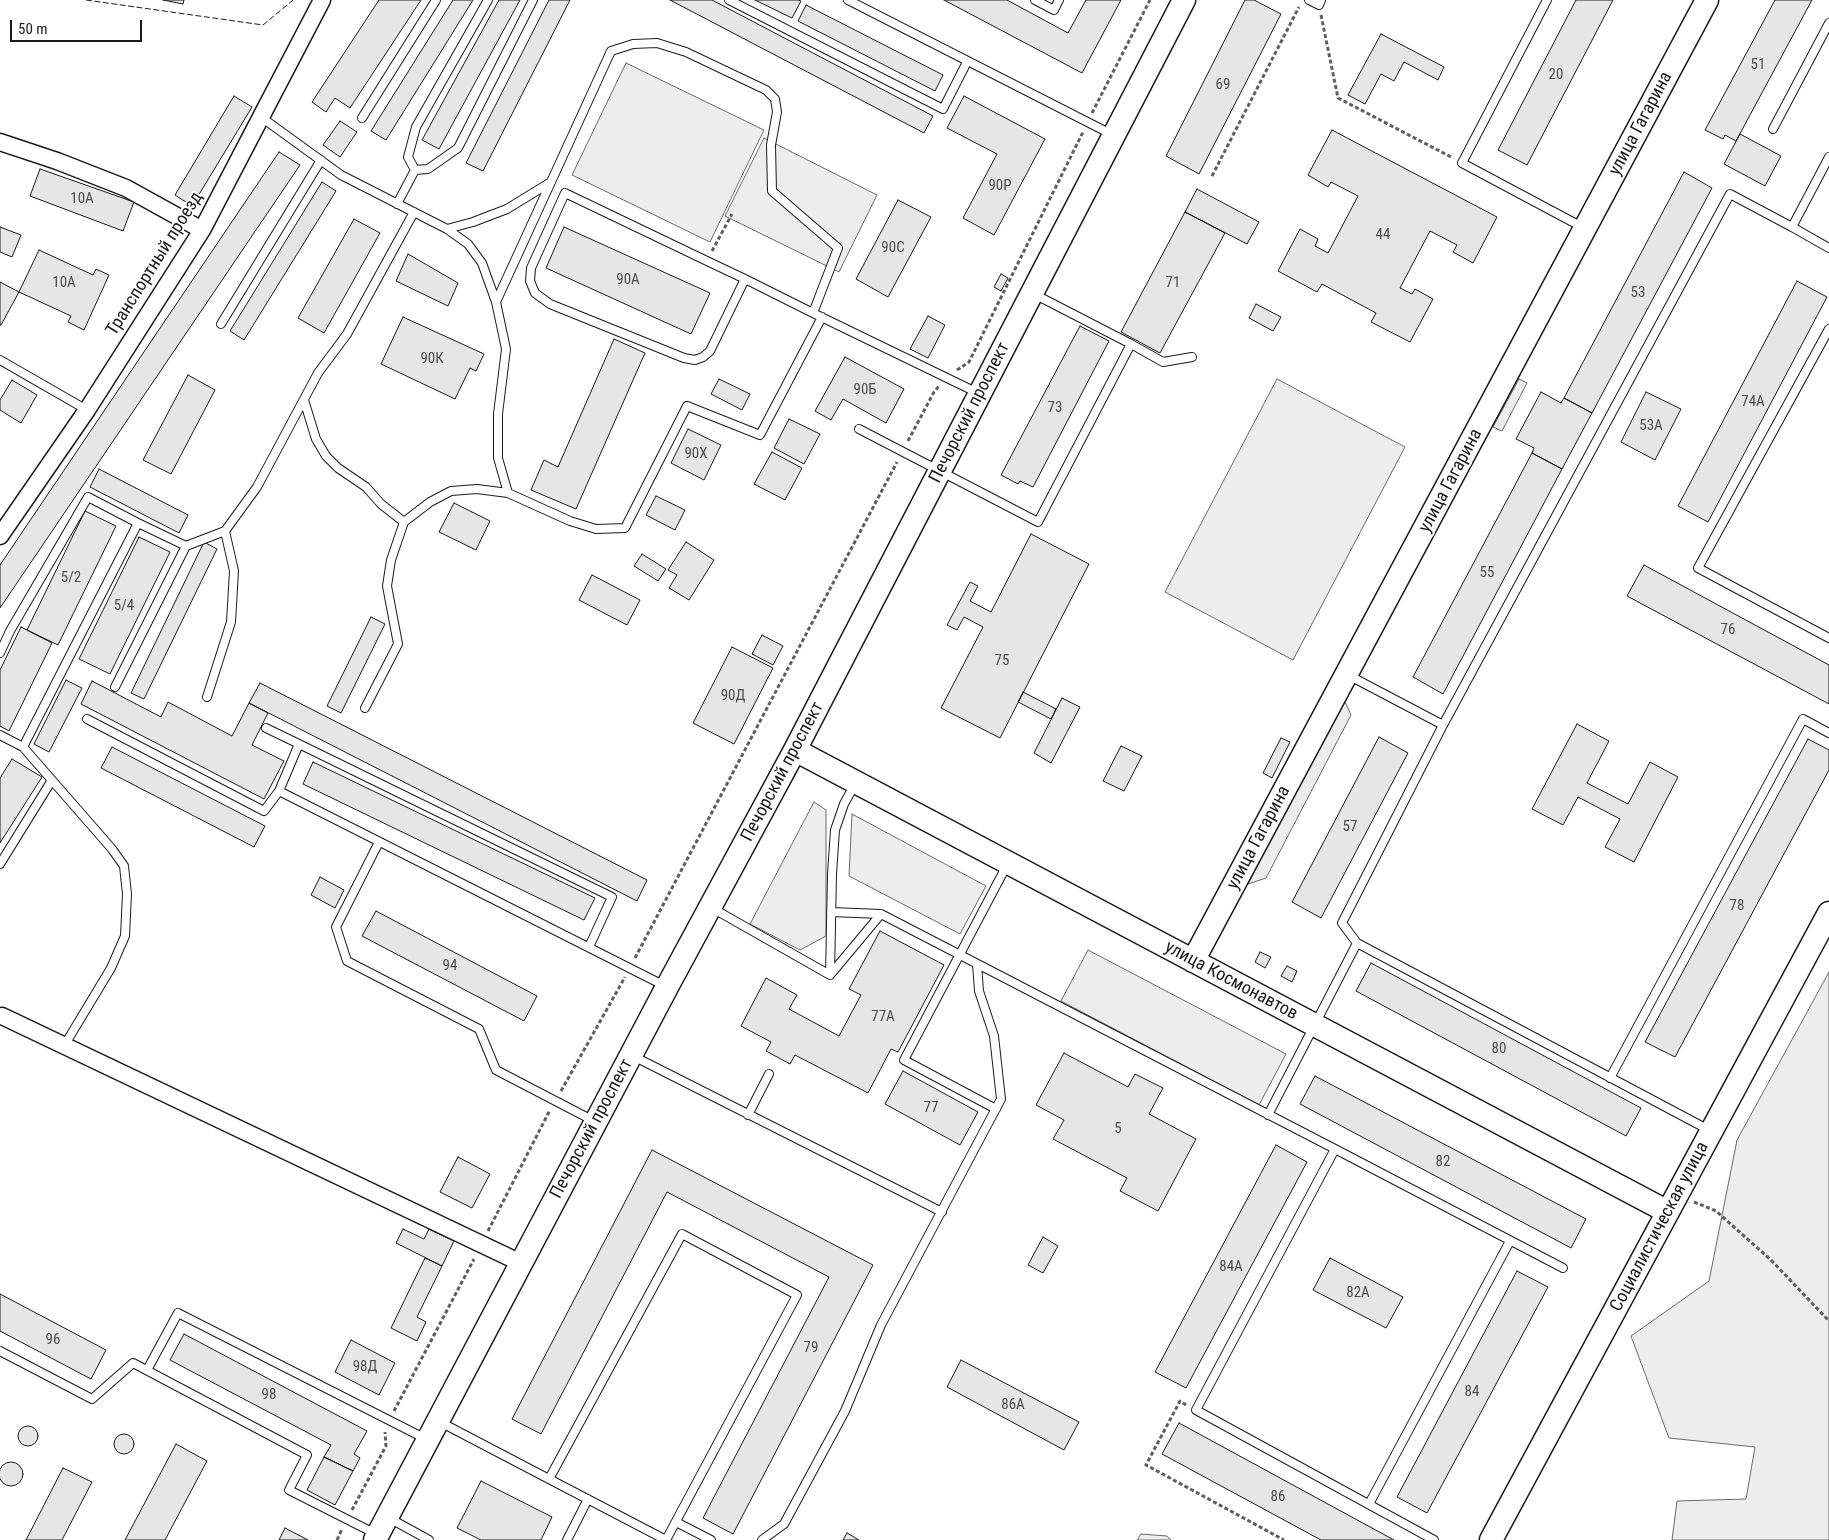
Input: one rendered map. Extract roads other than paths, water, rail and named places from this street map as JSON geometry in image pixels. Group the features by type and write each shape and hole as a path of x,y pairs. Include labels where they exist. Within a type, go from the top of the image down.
{"main road":[{"name":"Печорский проспект","path":"380,1531 667,987 795,750 1184,0"},
{"name":"улица Гагарина","path":"1193,961 1707,0"},
{"name":"улица Космонавтов","path":"795,750 1314,1025 1673,1203"},
{"name":"Социалистическая улица","path":"1491,1540 1829,912"}],"street":[{"name":"Транспортный проезд","path":"0,536 8,520 87,410 202,230 322,0"},
{"path":"0,142 57,161 126,188 202,230"},
{"path":"1,1015 521,1263"}],"lane":[{"path":"362,118 436,0"},
{"path":"415,170 408,157 416,127 488,0"},
{"path":"415,170 428,168 458,148 533,0"},
{"path":"729,0 943,109 967,62"},
{"path":"848,0 1113,136"},
{"path":"1035,0 1054,10 1059,0"},
{"path":"1309,0 1320,2"},
{"path":"1547,0 1462,163 1586,228"},
{"path":"1773,130 1829,23"},
{"path":"496,302 611,50 633,44 657,43 686,52 766,90 775,99 777,112 770,145 772,191 838,248 814,313"},
{"path":"261,117 341,175 447,229 468,244 482,263 496,302 506,350 498,414 498,458 508,493"},
{"path":"1792,227 1829,156"},
{"path":"221,324 321,160"},
{"path":"397,204 415,170"},
{"path":"447,229 473,222 507,209 551,182"},
{"path":"745,279 710,351 703,357 695,360 684,358 550,304 535,293 530,281 531,268 565,193 745,279 980,394"},
{"path":"1712,1132 1358,943 1342,923 1443,725 1730,194 1829,248"},
{"path":"115,687 186,546 225,531 258,487 318,373 347,334 414,212"},
{"path":"1032,293 1162,362 1192,357"},
{"path":"365,708 398,644 387,586 391,560 404,522 430,502 451,491 477,489 508,493 570,522 596,529 626,528 687,406 760,435 822,317"},
{"path":"1828,331 1698,568 1829,638"},
{"path":"858,429 1038,522 1131,344"},
{"path":"0,360 87,410"},
{"path":"304,400 316,440 326,456 338,468 366,487 381,504 404,522"},
{"path":"0,653 10,631 88,498 186,546"},
{"path":"23,747 138,523"},
{"path":"207,697 232,622 234,572 225,531"},
{"path":"1347,675 1443,725"},
{"path":"87,719 264,811 279,792 299,744"},
{"path":"1610,1078 1803,719 1829,733"},
{"path":"266,728 612,896 589,947"},
{"path":"0,735 23,747 112,849 124,866 127,894 125,936 111,968 64,1046"},
{"path":"0,864 52,780"},
{"path":"830,975 835,830 844,804 855,782"},
{"path":"279,792 667,987"},
{"path":"379,842 336,927 347,961 479,1029 496,1070 596,1122"},
{"path":"996,1108 904,1060 1008,863"},
{"path":"710,907 830,975"},
{"path":"831,912 881,914 1564,1268"},
{"path":"830,975 881,914"},
{"path":"1268,1115 1358,943"},
{"path":"762,1540 784,1524 845,1411 881,1325 1001,1099 994,1036 979,991 977,964"},
{"path":"631,1056 942,1212"},
{"path":"748,1115 769,1074"},
{"path":"1335,1149 1196,1410 1434,1540"},
{"path":"147,1370 178,1313 389,1420 433,1430 550,1479 666,1540 797,1295 682,1234 550,1479"},
{"path":"1369,1504 1510,1241"},
{"path":"0,1351 92,1399 133,1363 308,1455 289,1490 347,1520 380,1531 429,1540"},
{"path":"567,1540 588,1499"},
{"path":"676,1522 711,1540"}]}
